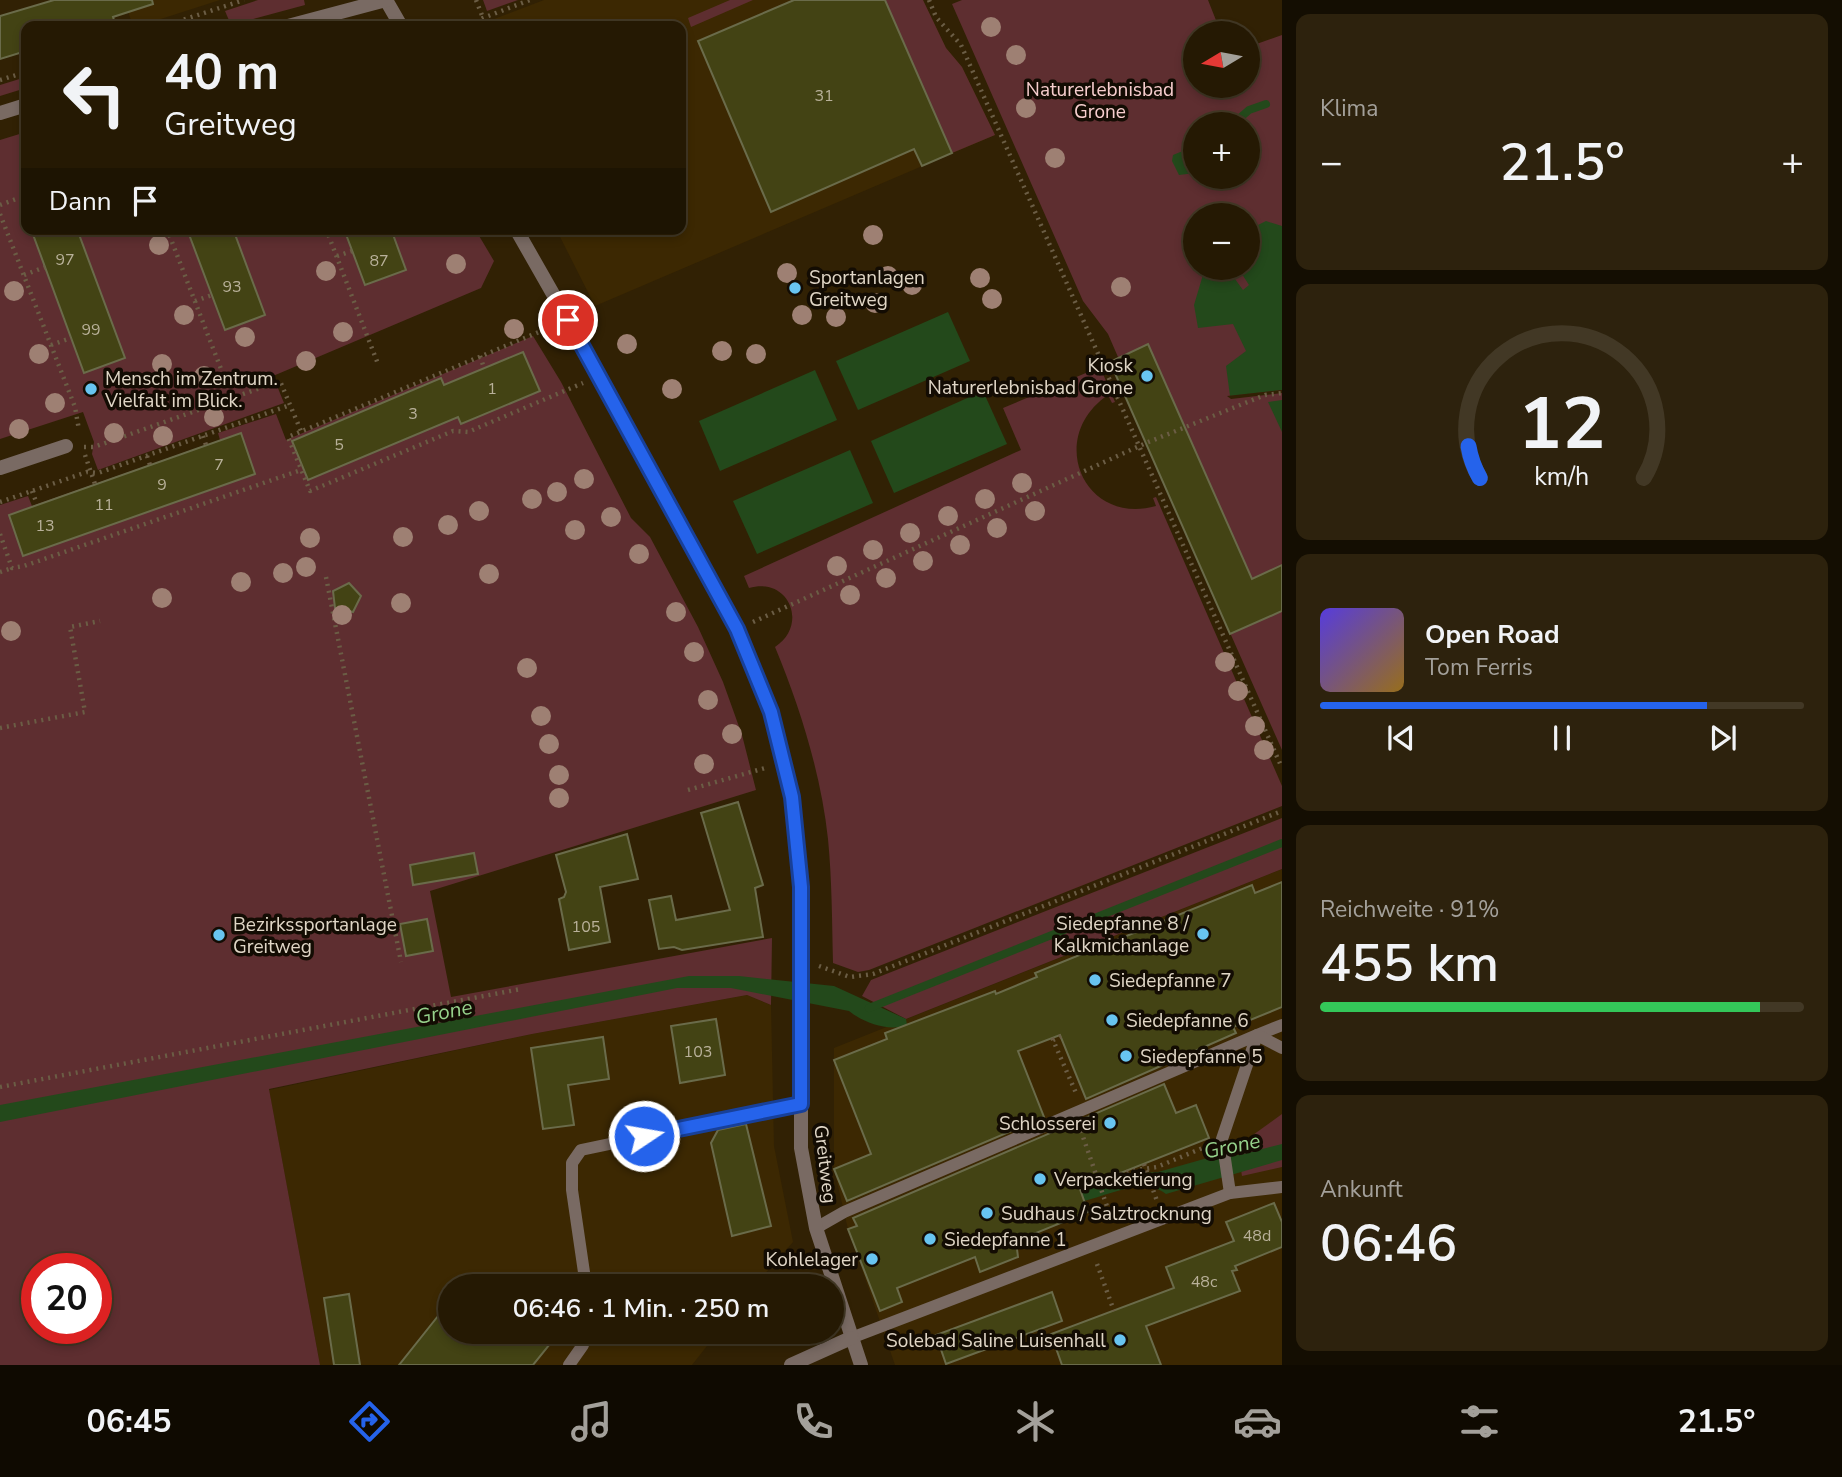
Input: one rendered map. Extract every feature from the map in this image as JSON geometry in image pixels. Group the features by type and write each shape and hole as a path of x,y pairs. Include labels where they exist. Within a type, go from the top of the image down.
{"street":[{"path":"307,21 386,0 398,21"},
{"path":"0,113 21,106"},
{"name":"Greitweg","path":"519,235 600,376 737,629 771,712 792,797 801,887 801,1148 816,1228 861,1365"},
{"path":"0,468 66,446"},
{"path":"791,1365 850,1338"}],"lane":[{"path":"816,1228 844,1212 1282,1025"},
{"path":"1256,1035 1282,1048"},
{"path":"1230,1193 1222,1139 1256,1035"},
{"path":"584,1274 572,1190 572,1163 581,1150 801,1104"},
{"path":"850,1338 1230,1193 1282,1187"},
{"path":"569,1365 583,1344"}],"path":[{"path":"179,21 244,0"},
{"path":"476,0 482,18"},
{"path":"478,21 530,0"},
{"path":"929,0 936,17 961,46 1282,768"},
{"path":"0,80 21,74"},
{"path":"0,205 19,198"},
{"path":"0,214 75,407 82,447 95,484"},
{"path":"170,235 233,400"},
{"path":"328,235 379,364"},
{"path":"337,257 352,251"},
{"path":"24,275 45,267"},
{"path":"195,301 212,295"},
{"path":"568,320 480,356 405,391 288,437 310,491 453,431 468,432 600,376"},
{"path":"51,345 71,338"},
{"path":"480,356 484,368"},
{"path":"66,446 94,447 233,400 280,381 301,431"},
{"path":"737,629 1139,446 1265,395 1282,393"},
{"path":"0,502 91,473 98,474 290,405"},
{"path":"203,436 206,445"},
{"path":"147,456 150,465"},
{"path":"0,572 301,470"},
{"path":"32,491 37,504"},
{"path":"0,534 12,568"},
{"path":"326,577 401,962"},
{"path":"0,728 85,712 70,627 100,621"},
{"path":"688,790 783,762"},
{"path":"802,958 850,977 873,974 1282,811"},
{"path":"0,1087 521,989"},
{"path":"1061,1037 1054,1040 1106,1200"},
{"path":"1101,1182 1222,1139"},
{"path":"1145,1168 1153,1191"},
{"path":"1090,1247 1114,1311"}],"shaded area":[{"path":"124,0 220,0 155,21 131,21"},
{"path":"544,0 923,0 946,48 962,67 995,135 595,306 559,235 686,235 686,21 493,21"},
{"path":"1183,151 1183,174 1179,175 1172,161 1173,155"},
{"path":"1266,221 1282,226 1282,390 1230,396 1226,366 1246,351 1233,324 1198,328 1194,305 1201,280 1236,280 1243,290 1249,285 1246,280 1260,280 1260,224"},
{"path":"948,312 970,361 858,410 836,361"},
{"path":"815,370 837,420 720,471 699,421"},
{"path":"983,391 1007,444 894,493 871,441"},
{"path":"1282,400 1282,432 1268,402"},
{"path":"850,450 873,503 757,554 733,501"},
{"path":"1282,869 1282,1365 895,1365 848,1229 834,1169 834,1048"},
{"path":"689,976 739,976 834,986 906,1019 907,1025 885,1027 869,1023 849,1011 731,988 677,988 0,1122 0,1105"},
{"path":"747,995 771,1005 774,1146 793,1242 765,1274 438,1274 438,1344 709,1344 692,1365 320,1365 269,1090 532,1034"},
{"path":"1072,1124 1097,1184 1130,1174 1158,1172 1211,1157 1239,1155 1282,1144 1282,1160 1166,1194 1158,1189 1137,1187 1084,1201 1057,1133"}],"green space":[{"path":"258,0 304,0 305,5 246,21 229,21 225,11"},
{"path":"483,0 518,0 487,11"},
{"path":"730,0 753,0 691,27 688,18"},
{"path":"885,0 923,0 946,48 962,67 995,135 952,153"},
{"name":"Naturerlebnisbad Grone","path":"962,0 1208,0 1216,21 1183,21 1183,98 1260,98 1260,43 1282,35 1282,750 1110,362 1118,357 1108,334 1083,301 952,4"},
{"path":"21,79 21,90 0,96 0,85"},
{"path":"21,134 21,235 479,235 494,261 481,288 273,376 284,403 98,470 92,454 94,442 83,412 0,439 0,140"},
{"name":"Bezirkssportanlage Greitweg","path":"533,336 561,382 631,518 650,537 698,627 723,682 742,735 756,790 430,891 451,997 772,938 771,1005 747,995 532,1034 269,1089 320,1365 0,1365 0,505 28,496 32,506 220,440 218,433 276,414 286,440"},
{"path":"1100,367 1115,402 1112,403 1108,395 1089,413 1079,433 1077,454 1081,474 1092,491 1109,503 1130,509 1156,506 1153,498 1156,497 1282,786 1282,806 869,970 858,972 833,963 832,901 825,815 801,717 775,647 785,638 791,627 790,605 775,589 763,586 749,588 744,576 1021,450 1003,408"},
{"path":"1282,818 1282,869 906,1019 862,996 871,980"},
{"path":"1282,1114 1282,1167 1242,1176 1238,1152 1246,1140"}],"pier":[{"path":"1282,390 1282,393 1231,399 1227,396"}],"building":[{"path":"54,0 152,0 153,4 113,17 114,21 21,21 21,53 0,59 0,16"},
{"path":"794,0 885,0 952,153 922,166 914,149 771,212 698,41"},
{"path":"33,235 79,235 125,358 84,373"},
{"path":"189,235 235,235 265,315 225,330"},
{"path":"346,235 393,235 406,270 365,285"},
{"path":"1148,344 1252,579 1282,565 1282,611 1230,634 1110,362"},
{"path":"523,352 540,391 461,424 458,417 308,480 292,441 441,378 444,385"},
{"path":"241,433 255,474 23,556 9,515"},
{"path":"349,583 361,596 353,612 335,608 333,591"},
{"path":"738,802 763,885 755,888 763,937 682,950 674,947 659,949 649,900 671,896 676,920 730,910 701,813"},
{"path":"627,834 638,879 600,887 610,942 569,950 559,899 564,897 566,892 556,855"},
{"path":"474,853 478,874 413,885 410,865"},
{"path":"1282,882 1282,1007 1233,1027 1236,1033 1086,1099 1060,1035 1018,1051 1044,1117 847,1201 834,1169 871,1154 834,1060 887,1039 885,1033 995,991 996,994 1037,977 1035,973 1252,885 1255,893"},
{"path":"427,919 433,951 406,956 400,924"},
{"path":"716,1019 725,1075 680,1083 671,1026"},
{"path":"603,1037 609,1079 568,1085 574,1125 543,1129 531,1048"},
{"path":"1164,1084 1176,1113 1196,1105 1209,1138 1080,1189 1088,1212 1016,1241 1018,1257 980,1272 975,1257 897,1288 902,1302 880,1311 848,1229 857,1226 853,1218"},
{"path":"746,1124 771,1226 732,1236 711,1143 718,1130"},
{"path":"1274,1203 1282,1222 1282,1247 1235,1266 1237,1270 1232,1271 1240,1291 1146,1326 1161,1365 1062,1365 1051,1334 1174,1288 1166,1267 1234,1241 1226,1222"},
{"path":"1052,1292 1062,1321 946,1364 936,1335"},
{"path":"349,1294 360,1365 334,1365 324,1298"},
{"path":"438,1316 438,1344 550,1344 533,1365 399,1365"}],"waterway":[{"path":"1247,112 1266,104"},
{"path":"869,1008 1282,843"}],"place":[{"name":"Sportanlagen Greitweg","path":"795,288"},
{"name":"Kiosk Naturerlebnisbad Grone","path":"1147,376"},
{"name":"Mensch im Zentrum. Vielfalt im Blick.","path":"91,389"},
{"name":"Siedepfanne 8 / Kalkmichanlage","path":"1203,934"},
{"name":"Bezirkssportanlage Greitweg","path":"219,935"},
{"name":"Siedepfanne 7","path":"1095,980"},
{"name":"Siedepfanne 6","path":"1112,1020"},
{"name":"Siedepfanne 5","path":"1126,1056"},
{"name":"Schlosserei","path":"1110,1123"},
{"name":"Verpacketierung","path":"1040,1179"},
{"name":"Sudhaus / Salztrocknung","path":"987,1213"},
{"name":"Siedepfanne 1","path":"930,1239"},
{"name":"Kohlelager","path":"872,1259"},
{"name":"Solebad Saline Luisenhall","path":"1120,1340"}],"route":[{"path":"568,320 737,629 771,712 792,797 801,887 801,1104 644,1136"}],"water label":[{"name":"Grone","path":"444,1012"},
{"name":"Grone","path":"1232,1146"}]}
